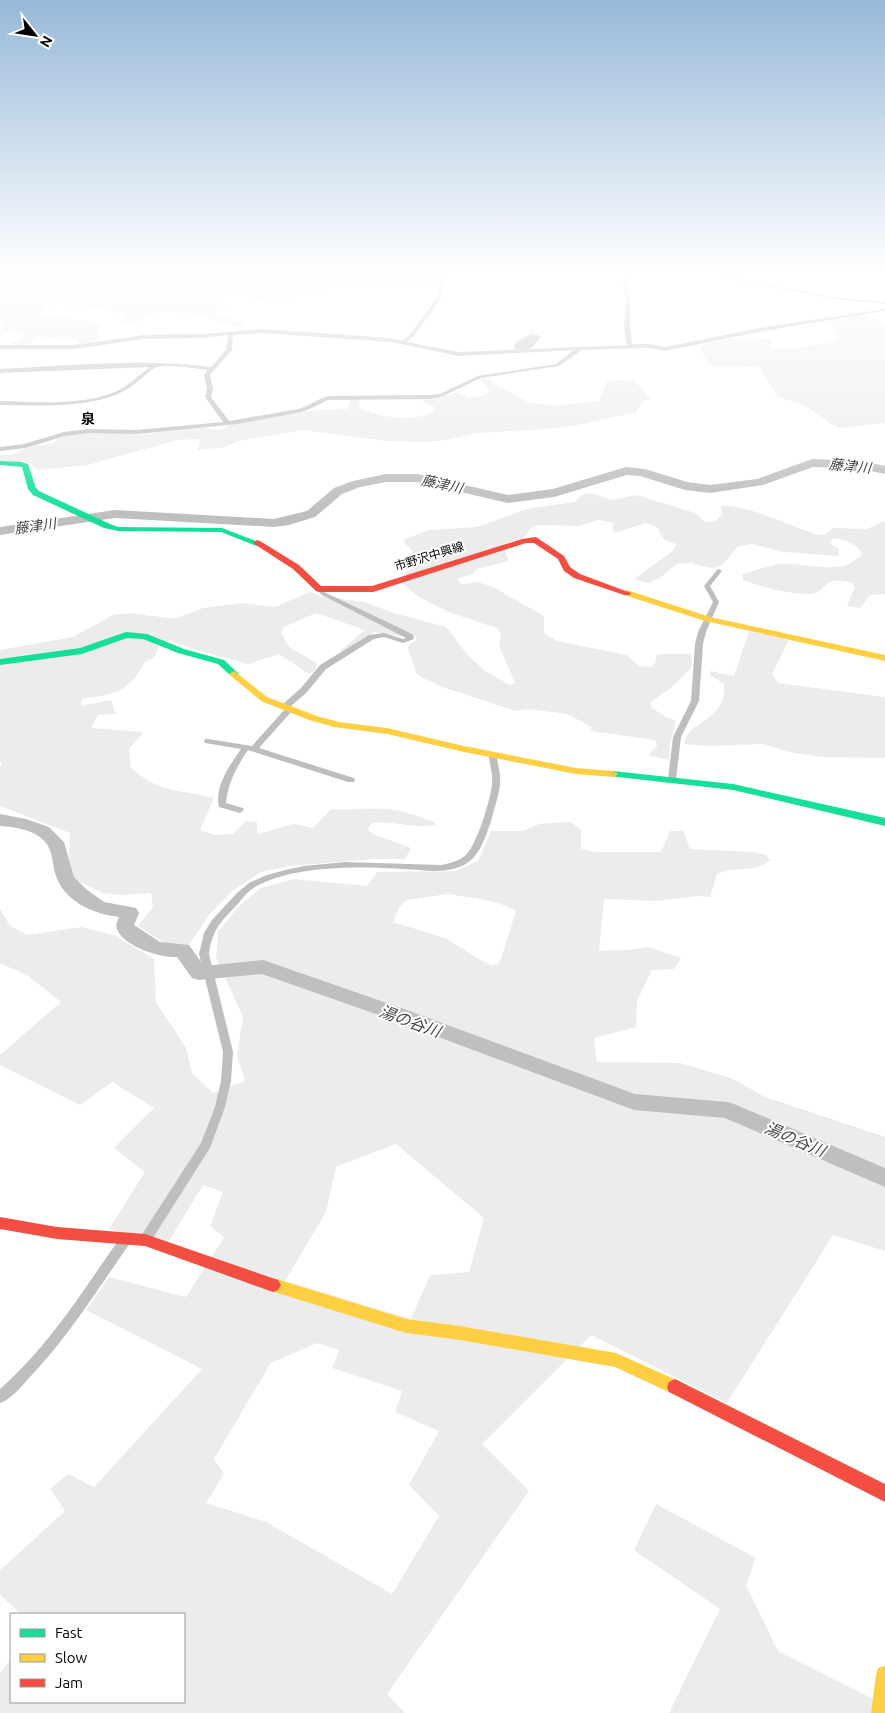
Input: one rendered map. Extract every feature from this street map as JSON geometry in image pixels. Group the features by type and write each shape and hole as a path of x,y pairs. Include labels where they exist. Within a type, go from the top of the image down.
{"street":[{"path":"224,356 207,375 210,389 208,396 226,423"},
{"path":"0,449 25,446 64,434 88,430 137,432 226,423 308,408 318,400 328,398 436,396 480,377 557,365 564,362 568,356"},
{"path":"0,371 154,365 182,365 212,369"},
{"path":"0,403 55,404 103,397 123,390 154,365"},
{"path":"0,463 25,466 32,489 36,493 97,523 118,529 222,530 236,533 297,567 313,586 324,594 410,637 410,639 403,641 384,635 372,637 323,667 227,775 222,805 240,810"},
{"name":"市野沢中興線","path":"319,589 373,589 409,576 525,541 536,540 557,554 567,569 577,576 708,619 885,658"},
{"path":"672,779 677,737 695,701 699,644 716,602 707,586 719,571"},
{"path":"0,662 82,651 116,638 134,634 222,662 255,694 287,708 338,725 387,731 576,771 672,779 733,787 885,822"},
{"path":"208,741 250,748 351,780"},
{"path":"145,1240 206,1145 220,1107 226,1081 228,1052 204,954 206,938 212,924 250,886 266,878 292,872 339,866 367,864 438,868 465,861 476,849 496,786 492,754"},
{"path":"0,1223 57,1233 145,1240 289,1291 406,1326 616,1360 640,1370 885,1493"},
{"path":"0,1397 38,1362 126,1239"},
{"path":"880,1713 885,1675"}],"shaded area":[{"path":"704,356 885,356 885,423 837,428 806,406 776,396 759,367 710,366"},
{"path":"485,378 529,403 555,406 599,401 607,381 623,380 637,384 651,399 641,401 637,412 577,425 476,433 447,440 425,442 388,441 303,430 239,441 225,447 198,450 200,439 178,440 87,465 38,470 31,463 0,461 0,455 12,455 29,446 52,444 58,439 74,433 107,431 137,435 204,427 216,430 224,429 230,424 302,411 347,409 351,398 360,398 359,408 377,414 397,418 418,417 435,410 434,407 422,402 426,399 457,393 471,398 484,395 490,391 480,379"},
{"path":"592,493 611,500 637,495 695,513 705,522 716,521 722,514 721,506 739,507 821,535 826,534 833,528 867,529 885,521 885,594 870,595 860,608 847,606 855,587 853,583 840,580 834,581 818,592 802,594 768,588 742,579 743,574 781,564 824,567 845,565 854,561 862,554 854,545 833,538 830,543 839,549 839,556 784,552 752,544 737,547 718,567 707,567 690,562 687,564 678,563 661,577 648,583 634,579 674,550 676,544 663,539 657,527 645,523 616,533 612,529 614,523 599,520 579,526 538,525 530,529 524,538 502,544 509,561 477,569 473,574 457,579 461,584 478,582 493,587 544,616 544,633 557,641 627,655 639,666 649,667 655,664 657,654 691,654 692,666 683,677 663,694 651,701 651,707 664,716 676,721 670,744 669,760 648,755 657,746 655,740 590,731 592,727 567,714 528,709 515,711 440,686 417,675 408,649 409,645 416,640 416,637 407,633 399,636 374,632 341,652 365,630 316,613 284,627 281,632 289,647 317,663 315,670 309,674 279,654 248,664 196,650 169,640 159,645 155,656 144,663 137,675 125,687 110,694 82,699 81,706 111,700 116,714 98,715 91,728 144,732 129,749 131,768 145,778 163,787 214,798 200,830 215,835 233,834 246,821 257,822 257,834 294,824 313,828 331,809 392,810 435,822 435,825 426,826 381,822 372,823 367,829 373,834 411,848 405,859 375,859 289,866 261,872 232,891 209,915 187,948 169,946 138,926 153,907 151,893 120,895 103,893 73,879 69,856 70,833 0,806 0,767 2,765 0,762 0,650 73,637 113,615 130,613 177,618 203,608 242,603 275,607 310,592 320,596 364,602 394,613 446,627 466,653 485,671 510,685 515,683 499,645 501,634 497,628 459,616 435,605 412,592 402,583 409,579 404,573 422,564 403,540 429,530 477,527 527,509 574,502 584,494"},
{"path":"749,631 789,640 772,674 778,683 885,697 885,758 822,757 794,753 762,744 708,746 685,744 686,737 713,714 720,706 724,696 724,684 710,675 710,671 734,676"},
{"path":"571,822 581,830 581,849 596,852 661,852 670,831 683,831 690,849 753,852 766,855 770,860 761,866 728,870 717,874 710,897 699,896 656,901 604,899 599,951 648,947 681,958 674,969 652,970 637,1001 636,1027 594,1038 597,1062 680,1063 731,1078 765,1097 885,1137 885,1251 833,1235 727,1403 591,1335 482,1444 529,1491 387,1694 405,1713 0,1713 0,1673 10,1659 10,1703 185,1703 185,1613 20,1613 0,1595 0,1570 65,1511 50,1489 68,1474 94,1487 202,1369 86,1310 109,1277 186,1297 224,1237 210,1226 223,1192 203,1185 167,1244 109,1229 145,1172 114,1148 154,1108 112,1082 80,1105 0,1065 0,1055 61,1002 28,976 0,963 0,909 10,926 27,935 82,927 114,935 154,959 156,1002 186,1048 192,1073 213,1093 245,1081 237,1056 243,1017 216,958 218,932 237,908 261,888 293,879 367,886 377,872 456,871 478,861 491,831 523,831 539,824","holes":["448,894 492,901 516,911 498,964 492,965 482,961 445,938 393,922 400,906 407,900","396,1144 484,1218 469,1272 430,1275 411,1319 285,1281 326,1212 336,1167","317,1343 339,1350 332,1368 402,1391 395,1412 439,1431 409,1485 439,1516 392,1594 266,1522 206,1503 224,1474 214,1459 271,1363"]},
{"path":"656,1504 756,1558 746,1585 778,1651 885,1705 885,1713 669,1713 720,1609 634,1550"}],"waterway":[{"name":"藤津川","path":"0,531 115,514 274,523 289,521 311,514 338,491 357,484 386,478 417,478 508,499 554,493 626,471 641,472 685,486 710,489 759,482 812,463 861,465 885,470"},
{"name":"湯の谷川","path":"0,820 26,824 50,836 59,850 65,877 79,893 98,906 130,913 125,928 151,946 164,950 182,950 199,973 263,967 397,1014 634,1102 727,1110 885,1178"}],"traffic: fast":[{"path":"0,463 21,464 25,466 32,489 36,493 107,526 118,529 222,530 257,543"},
{"path":"0,662 82,651 126,635 144,636 181,651 221,662 234,674"},
{"path":"613,774 733,787 885,822"}],"traffic: slow":[{"path":"627,593 708,619 885,658"},
{"path":"234,674 264,699 313,718 338,725 387,731 464,749 576,771 613,774"},
{"path":"273,1285 406,1326 460,1333 616,1360 675,1387"},
{"path":"880,1713 885,1675"}],"traffic: jam":[{"path":"257,543 296,567 319,589 373,589 525,541 536,540 561,558 567,569 577,576 627,593"},
{"path":"0,1223 57,1233 145,1240 273,1285"},
{"path":"675,1387 885,1493"}],"district":[{"name":"泉","path":"88,419"}]}
